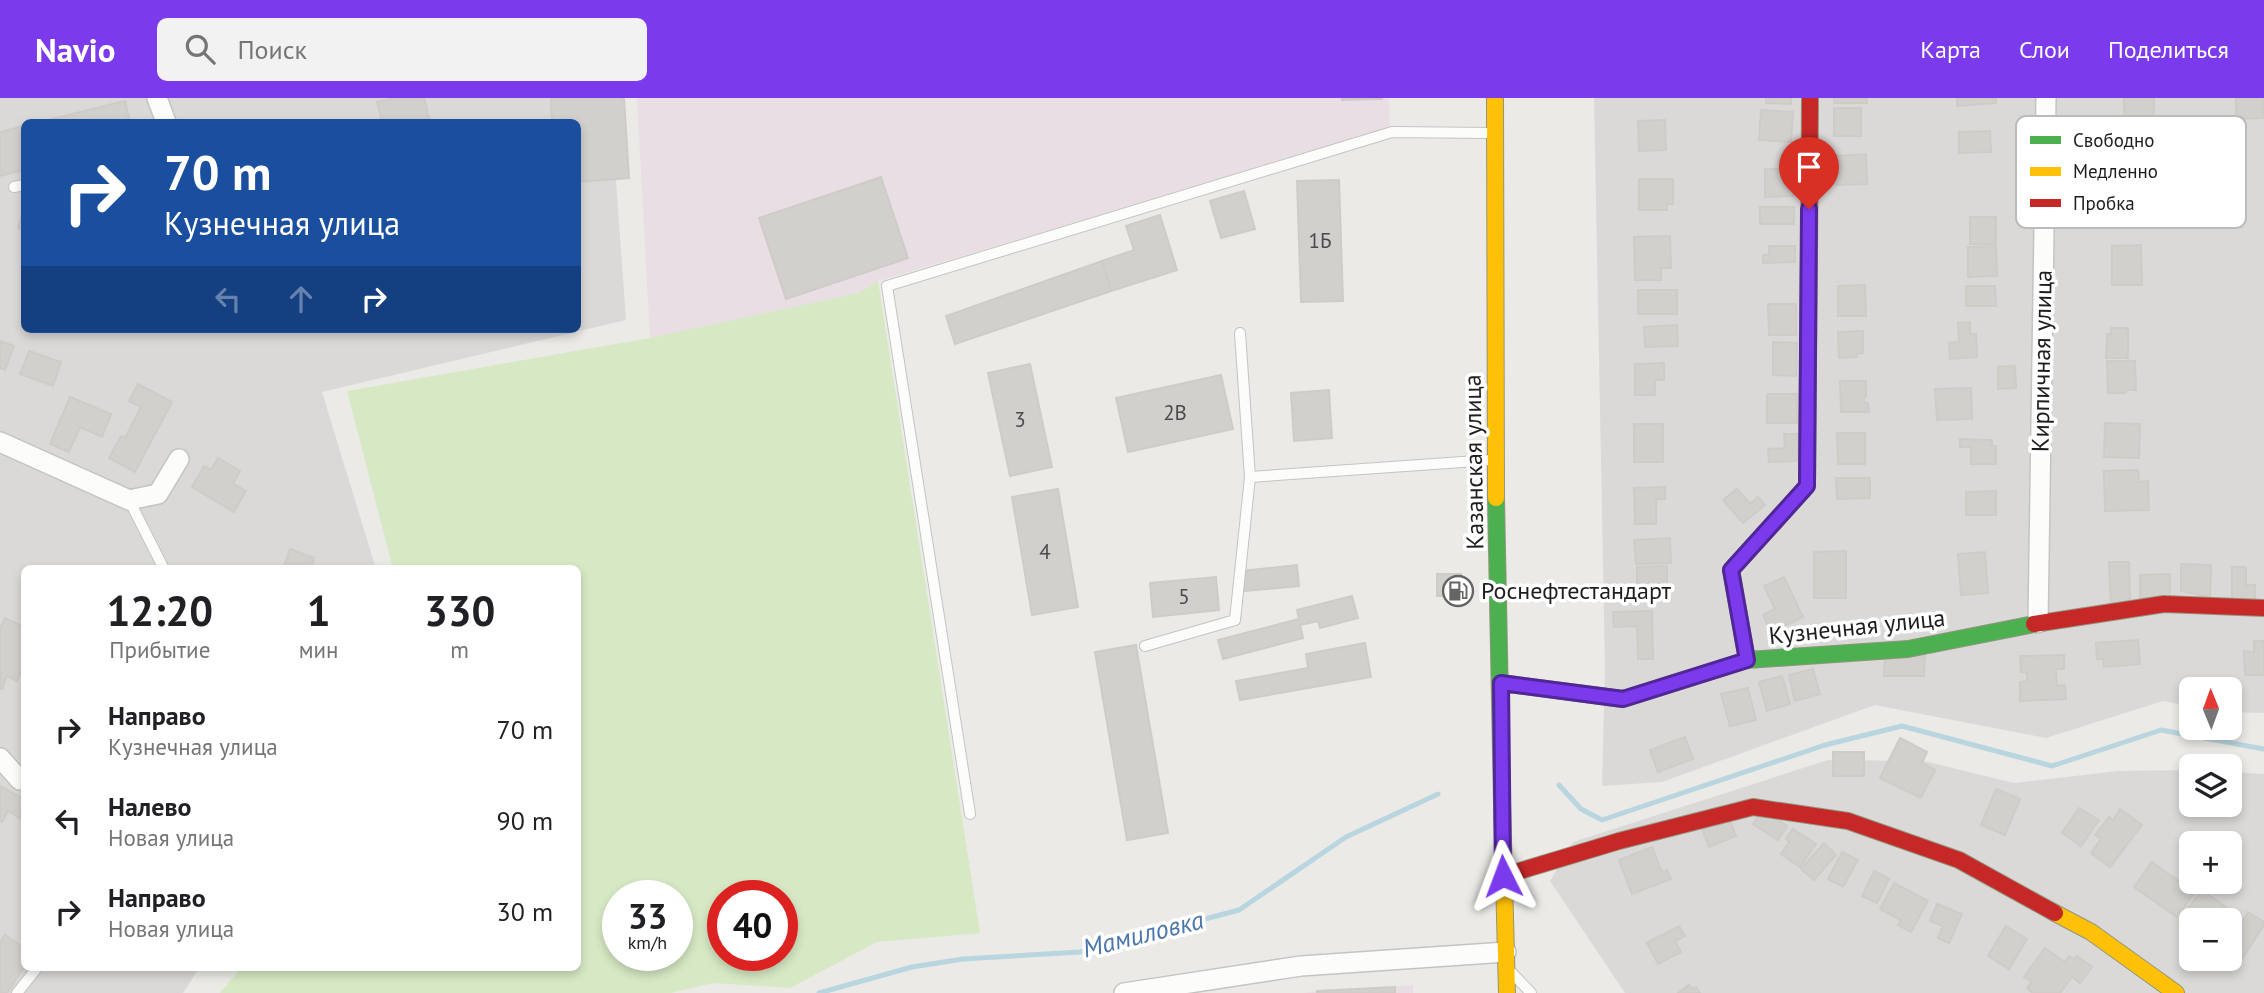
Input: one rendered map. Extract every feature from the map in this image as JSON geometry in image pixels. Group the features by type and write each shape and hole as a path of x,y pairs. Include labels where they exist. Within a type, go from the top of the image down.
{"street":[{"path":"157,98 165,119"},
{"name":"Казанская улица","path":"1495,98 1495,460 1507,993"},
{"path":"1747,660 1731,570 1807,486 1810,98"},
{"name":"Кирпичная улица","path":"2046,98 2046,116"},
{"name":"Кирпичная улица","path":"2038,623 2044,228"},
{"path":"0,442 129,500 158,494 179,459"},
{"name":"Кузнечная улица","path":"1501,683 1623,699 1747,660 1908,649 2038,623 2164,604 2264,608"},
{"path":"0,758 20,780"},
{"path":"1503,876 1619,841 1754,807 1848,821 1959,860 2091,932 2176,993"},
{"path":"1124,993 1301,966 1506,960"}],"lane":[{"path":"970,814 887,286 1392,132 1495,133"},
{"path":"1145,646 1235,620 1250,477 1240,333"},
{"path":"1250,477 1495,460"},
{"path":"129,500 162,565"},
{"path":"1506,960 1531,993"},
{"path":"17,993 35,971"}],"shaded area":[{"path":"0,98 610,98 626,320 581,331 581,119 21,119 21,333 571,333 322,392 375,565 21,565 21,971 197,971 183,993 0,993"},
{"path":"637,98 1389,98 1390,129 878,281 828,306 650,338"},
{"path":"1594,98 2264,98 2264,713 2242,712 2242,677 2179,677 2179,704 2163,701 2046,738 1875,705 1662,782 1602,786 1605,668"},
{"path":"1828,760 1924,761 2014,783 2118,771 2179,770 2179,817 2242,817 2242,773 2264,774 2264,993 1625,993 1550,881 1573,842"},
{"path":"1413,985 1413,993 1304,993 1316,991"}],"green space":[{"path":"878,281 980,933 877,942 790,988 713,983 671,993 220,993 238,971 581,971 581,565 392,565 347,391 650,338 858,293"}],"building":[{"path":"394,98 424,98 429,119 381,119 377,102"},
{"path":"551,98 624,98 629,178 581,182 581,119 552,119"},
{"path":"1382,98 1382,99 1342,100"},
{"path":"1766,98 1791,98 1791,104 1766,103"},
{"path":"1834,98 1867,98 1867,103 1834,103"},
{"path":"1957,98 1996,98 1996,103 1957,106"},
{"path":"2124,98 2154,98 2154,116 2124,116"},
{"path":"2236,98 2263,98 2264,118 2236,116"},
{"path":"125,101 129,119 52,119"},
{"path":"1834,108 1861,108 1861,136 1834,136"},
{"path":"1761,110 1793,112 1791,142 1759,140"},
{"path":"1665,120 1666,150 1639,151 1638,121"},
{"path":"21,127 21,171 0,176 0,132"},
{"path":"1990,131 1991,152 1959,153 1959,132"},
{"path":"1866,154 1867,184 1836,185 1835,156"},
{"path":"1765,169 1784,169 1784,174 1793,174 1793,196 1765,197"},
{"path":"881,177 908,258 786,299 759,218"},
{"path":"1639,179 1673,179 1673,204 1667,204 1667,210 1639,210"},
{"path":"1339,180 1343,301 1301,302 1297,181"},
{"path":"1244,191 1255,229 1221,238 1210,201"},
{"path":"1760,207 1794,207 1794,224 1760,224"},
{"path":"1160,215 1177,270 1111,291 1102,261 1134,250 1126,226"},
{"path":"1970,217 1996,217 1996,244 1970,244"},
{"path":"1670,236 1671,268 1661,268 1661,280 1635,280 1634,237"},
{"path":"2141,245 2142,285 2112,285 2112,246"},
{"path":"1769,246 1795,246 1795,262 1763,263 1763,255 1769,255"},
{"path":"1996,246 1997,276 1968,277 1968,247"},
{"path":"1102,261 1111,291 955,344 946,316"},
{"path":"1865,285 1866,316 1838,316 1838,286"},
{"path":"1966,286 1995,286 1996,306 1966,306"},
{"path":"1638,290 1677,290 1677,314 1638,314"},
{"path":"1768,304 1796,304 1796,335 1769,335"},
{"path":"1970,322 1970,334 1976,334 1977,357 1950,359 1949,343 1959,342 1958,323"},
{"path":"1677,325 1678,346 1645,347 1644,327"},
{"path":"2111,328 2128,328 2128,358 2106,358 2107,334 2111,334"},
{"path":"1863,331 1863,353 1857,354 1857,357 1839,358 1838,332"},
{"path":"0,341 14,346 5,370 0,368"},
{"path":"1773,342 1797,343 1796,376 1773,375"},
{"path":"29,351 61,362 53,386 20,374"},
{"path":"2107,361 2135,361 2136,390 2108,393"},
{"path":"1664,363 1664,380 1655,380 1655,395 1635,395 1635,364"},
{"path":"1030,364 1052,467 1010,476 988,373"},
{"path":"2015,366 2016,388 1998,389 1998,367"},
{"path":"1221,375 1233,429 1128,452 1116,398"},
{"path":"1840,381 1866,381 1864,403 1868,403 1869,412 1841,412"},
{"path":"138,384 172,402 135,472 109,458 121,436 125,438 141,407 129,401"},
{"path":"1971,388 1972,419 1937,420 1935,389"},
{"path":"1329,390 1332,438 1294,441 1291,393"},
{"path":"1767,394 1797,394 1797,423 1767,423"},
{"path":"70,397 111,414 102,437 80,427 69,452 50,444"},
{"path":"2105,423 2140,424 2139,458 2104,457"},
{"path":"1634,424 1663,424 1663,462 1634,462"},
{"path":"1837,433 1865,433 1865,464 1838,464"},
{"path":"1784,434 1797,434 1798,461 1769,462 1768,449 1785,448"},
{"path":"1960,439 1992,440 1992,446 1996,446 1996,464 1971,464 1971,447 1960,447"},
{"path":"218,458 240,471 233,484 246,491 234,512 192,487 204,466 211,470"},
{"path":"2138,470 2139,482 2148,481 2149,510 2105,511 2104,471"},
{"path":"1836,478 1870,478 1870,498 1837,499"},
{"path":"1665,487 1665,499 1656,499 1656,524 1635,524 1634,488"},
{"path":"1058,489 1078,607 1032,615 1012,497"},
{"path":"1737,489 1750,504 1758,497 1765,505 1743,523 1723,500"},
{"path":"1996,491 1996,515 1966,515 1966,492"},
{"path":"1670,538 1671,563 1636,564 1634,540"},
{"path":"290,549 314,558 311,565 284,565"},
{"path":"1846,551 1846,598 1814,598 1814,552"},
{"path":"1985,552 1988,593 1961,595 1958,554"},
{"path":"2109,562 2129,562 2130,603 2111,604"},
{"path":"2181,564 2211,565 2210,597 2181,591"},
{"path":"1297,565 1299,586 1245,591 1242,571"},
{"path":"1667,566 1667,590 1637,591 1637,567"},
{"path":"2232,567 2246,567 2246,585 2255,585 2255,600 2232,600"},
{"path":"1437,574 1461,574 1461,596 1437,596"},
{"path":"2170,574 2170,598 2140,598 2140,575"},
{"path":"1216,577 1219,610 1153,617 1150,583"},
{"path":"1784,577 1803,617 1771,632 1763,615 1775,609 1764,586"},
{"path":"1352,596 1358,618 1320,628 1318,621 1300,625 1303,638 1223,659 1218,640 1299,619 1297,610"},
{"path":"1652,611 1653,659 1638,659 1637,626 1614,627 1613,612"},
{"path":"5,618 21,626 21,671 17,681 7,676 2,689 0,688 0,629"},
{"path":"2138,640 2140,664 2104,667 2103,659 2097,659 2096,643"},
{"path":"2254,641 2264,641 2264,675 2245,675 2244,651 2254,652"},
{"path":"1365,643 1371,677 1240,700 1236,681 1308,668 1306,654"},
{"path":"1136,645 1168,833 1127,840 1095,652"},
{"path":"2064,655 2064,669 2056,669 2057,686 2065,685 2066,699 2020,701 2020,682 2027,681 2027,672 2021,672 2020,656"},
{"path":"1885,656 1925,656 1924,676 1884,676"},
{"path":"1813,669 1820,694 1795,701 1789,675"},
{"path":"1782,676 1790,704 1767,711 1759,682"},
{"path":"1748,688 1756,720 1730,726 1721,694"},
{"path":"1685,737 1693,759 1658,772 1650,750"},
{"path":"1900,738 1927,752 1922,763 1935,770 1921,798 1880,778"},
{"path":"1833,752 1864,752 1864,776 1833,776"},
{"path":"0,786 21,797 21,816 20,818 8,811 2,822"},
{"path":"1996,789 2020,799 2005,835 1981,825"},
{"path":"2079,808 2099,820 2081,846 2062,833"},
{"path":"2120,809 2142,825 2110,867 2091,853 2101,839 2095,835 2109,817 2113,820"},
{"path":"1763,810 1787,826 1778,840 1753,824"},
{"path":"1728,816 1736,836 1709,847 1701,826"},
{"path":"1793,829 1816,844 1800,867 1781,854"},
{"path":"1824,843 1836,855 1814,880 1801,869"},
{"path":"1652,847 1662,872 1667,870 1671,879 1632,894 1619,860"},
{"path":"1842,852 1858,860 1843,887 1828,879"},
{"path":"2152,862 2179,881 2179,894 2193,894 2183,908 2179,908 2177,917 2134,887"},
{"path":"1874,871 1889,879 1877,903 1862,896"},
{"path":"1894,883 1928,901 1911,932 1898,925 1901,920 1880,909"},
{"path":"2199,894 2208,894 2227,908 2188,908"},
{"path":"1937,904 1962,914 1949,943 1938,938 1943,926 1930,921"},
{"path":"2248,912 2264,922 2264,925 2242,959 2242,921"},
{"path":"1679,926 1685,936 1675,941 1681,952 1658,964 1647,943"},
{"path":"2006,926 2027,939 2009,969 1988,956"},
{"path":"5,935 21,946 21,971 7,993 0,993 0,943"},
{"path":"2045,948 2065,962 2069,956 2074,959 2077,956 2092,967 2080,983 2072,977 2060,993 2033,993 2027,988 2032,982 2024,977"},
{"path":"1689,985 1692,989 1696,987 1700,993 1678,993"},
{"path":"1395,987 1395,993 1317,993 1317,991"}],"waterway":[{"path":"1559,785 1581,809 1602,820 1825,745 1902,726 2052,766 2161,730 2264,749"},
{"name":"Мамиловка","path":"819,993 912,967 963,959 1080,952 1239,910 1346,837 1438,794"}],"traffic: fast":[{"path":"1496,498 1502,803"},
{"path":"1501,683 1623,699 1747,660 1908,649 2034,624"}],"traffic: slow":[{"path":"1495,98 1496,498"},
{"path":"1747,660 1731,570 1807,486 1809,254"},
{"path":"1502,803 1507,993"},
{"path":"2055,913 2091,932 2176,993"}],"traffic: jam":[{"path":"1809,254 1810,98"},
{"path":"2034,624 2164,604 2264,608"},
{"path":"1503,876 1619,841 1753,807 1848,821 1959,860 2055,913"}],"place":[{"name":"Роснефтестандарт","path":"1458,591"}],"route":[{"path":"1503,876 1501,683 1623,699 1747,660 1731,570 1807,486 1809,209"}]}
